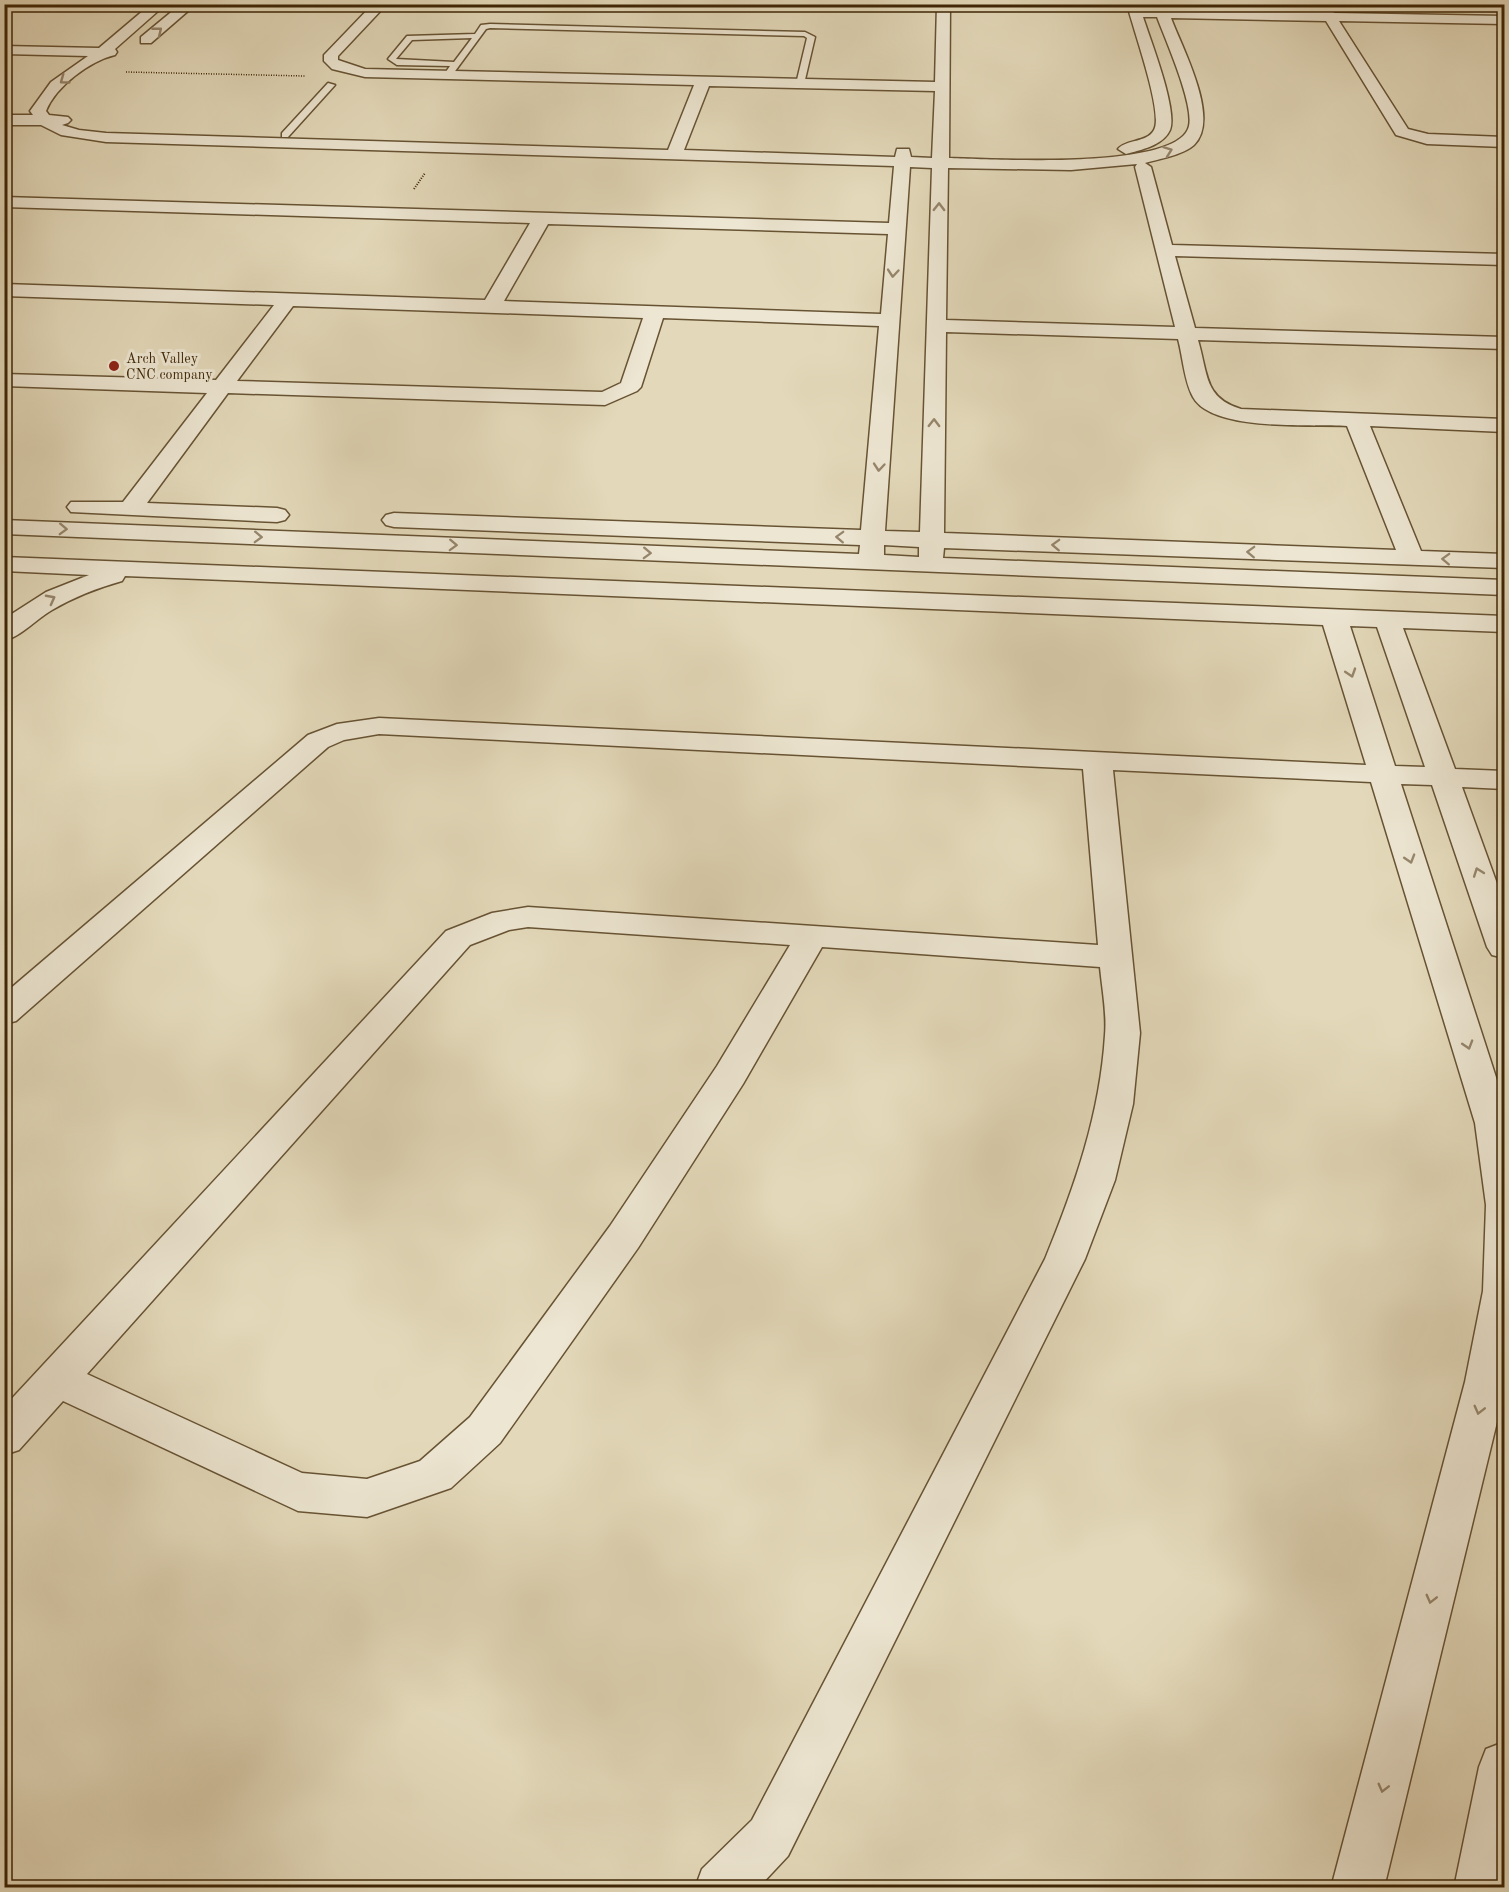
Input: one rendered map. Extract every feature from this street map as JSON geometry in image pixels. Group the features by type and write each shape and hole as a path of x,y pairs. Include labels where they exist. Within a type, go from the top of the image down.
{"street":[{"path":"381,4 331,55 331,61 337,66 365,73 452,70 703,81 944,87"},
{"path":"871,563 873,538 910,386 936,326 945,4"},
{"path":"1465,4 1491,19 1504,36"},
{"path":"188,6 158,5 45,97 38,111 43,120 73,133 100,136 676,150 1106,164 1144,158 1179,147 1194,134 1197,108 1160,9"},
{"path":"4,50 119,59 188,6"},
{"path":"940,158 1073,155 1126,149 1146,143 1158,135 1164,127 1162,108 1134,9 1326,10 1491,19"},
{"path":"1326,10 1402,132 1427,139 1504,142"},
{"path":"4,60 96,57"},
{"path":"1149,59 1178,60"},
{"path":"676,150 703,81"},
{"path":"67,103 66,110 76,119 95,126 134,130 285,135 443,148 676,150"},
{"path":"4,120 76,119"},
{"path":"902,157 890,320 910,386 931,540 931,566"},
{"path":"1143,167 1203,396 1215,408 1240,415 1504,425"},
{"path":"4,202 542,218 896,236 938,243"},
{"path":"12,223 35,203"},
{"path":"492,306 542,218"},
{"path":"1166,250 1504,259"},
{"path":"4,290 890,320"},
{"path":"130,509 288,299"},
{"path":"4,380 605,399 630,387 655,312"},
{"path":"936,326 1504,343"},
{"path":"1356,420 1412,558"},
{"path":"4,504 298,516"},
{"path":"13,527 37,506"},
{"path":"370,519 1504,561"},
{"path":"420,544 430,521"},
{"path":"13,527 1504,588"},
{"path":"4,564 1504,624"},
{"path":"4,633 21,617 55,597 95,581 140,570"},
{"path":"1334,617 1493,1123 1504,1206 1503,1291 1486,1382 1357,1887"},
{"path":"1388,620 1504,947"},
{"path":"4,1013 318,741 358,728 379,726 1504,780"},
{"path":"721,1887 770,1838 1065,1259 1096,1180 1115,1104 1123,1033 1096,760"},
{"path":"4,1437 458,938 503,920 528,917 1116,957"},
{"path":"56,1379 298,1492 367,1498 435,1475 485,1430 624,1237 730,1075 812,936"},
{"path":"1480,1887 1504,1767"}],"lane":[{"path":"477,36 411,38 392,59 397,63 452,70 477,36 488,26 805,33 811,37 800,84"},
{"path":"285,135 331,85"}],"path":[{"path":"119,59 309,76"},
{"path":"397,214 443,148"}],"place":[{"name":"Arch Valley CNC company","path":"114,366"}]}
